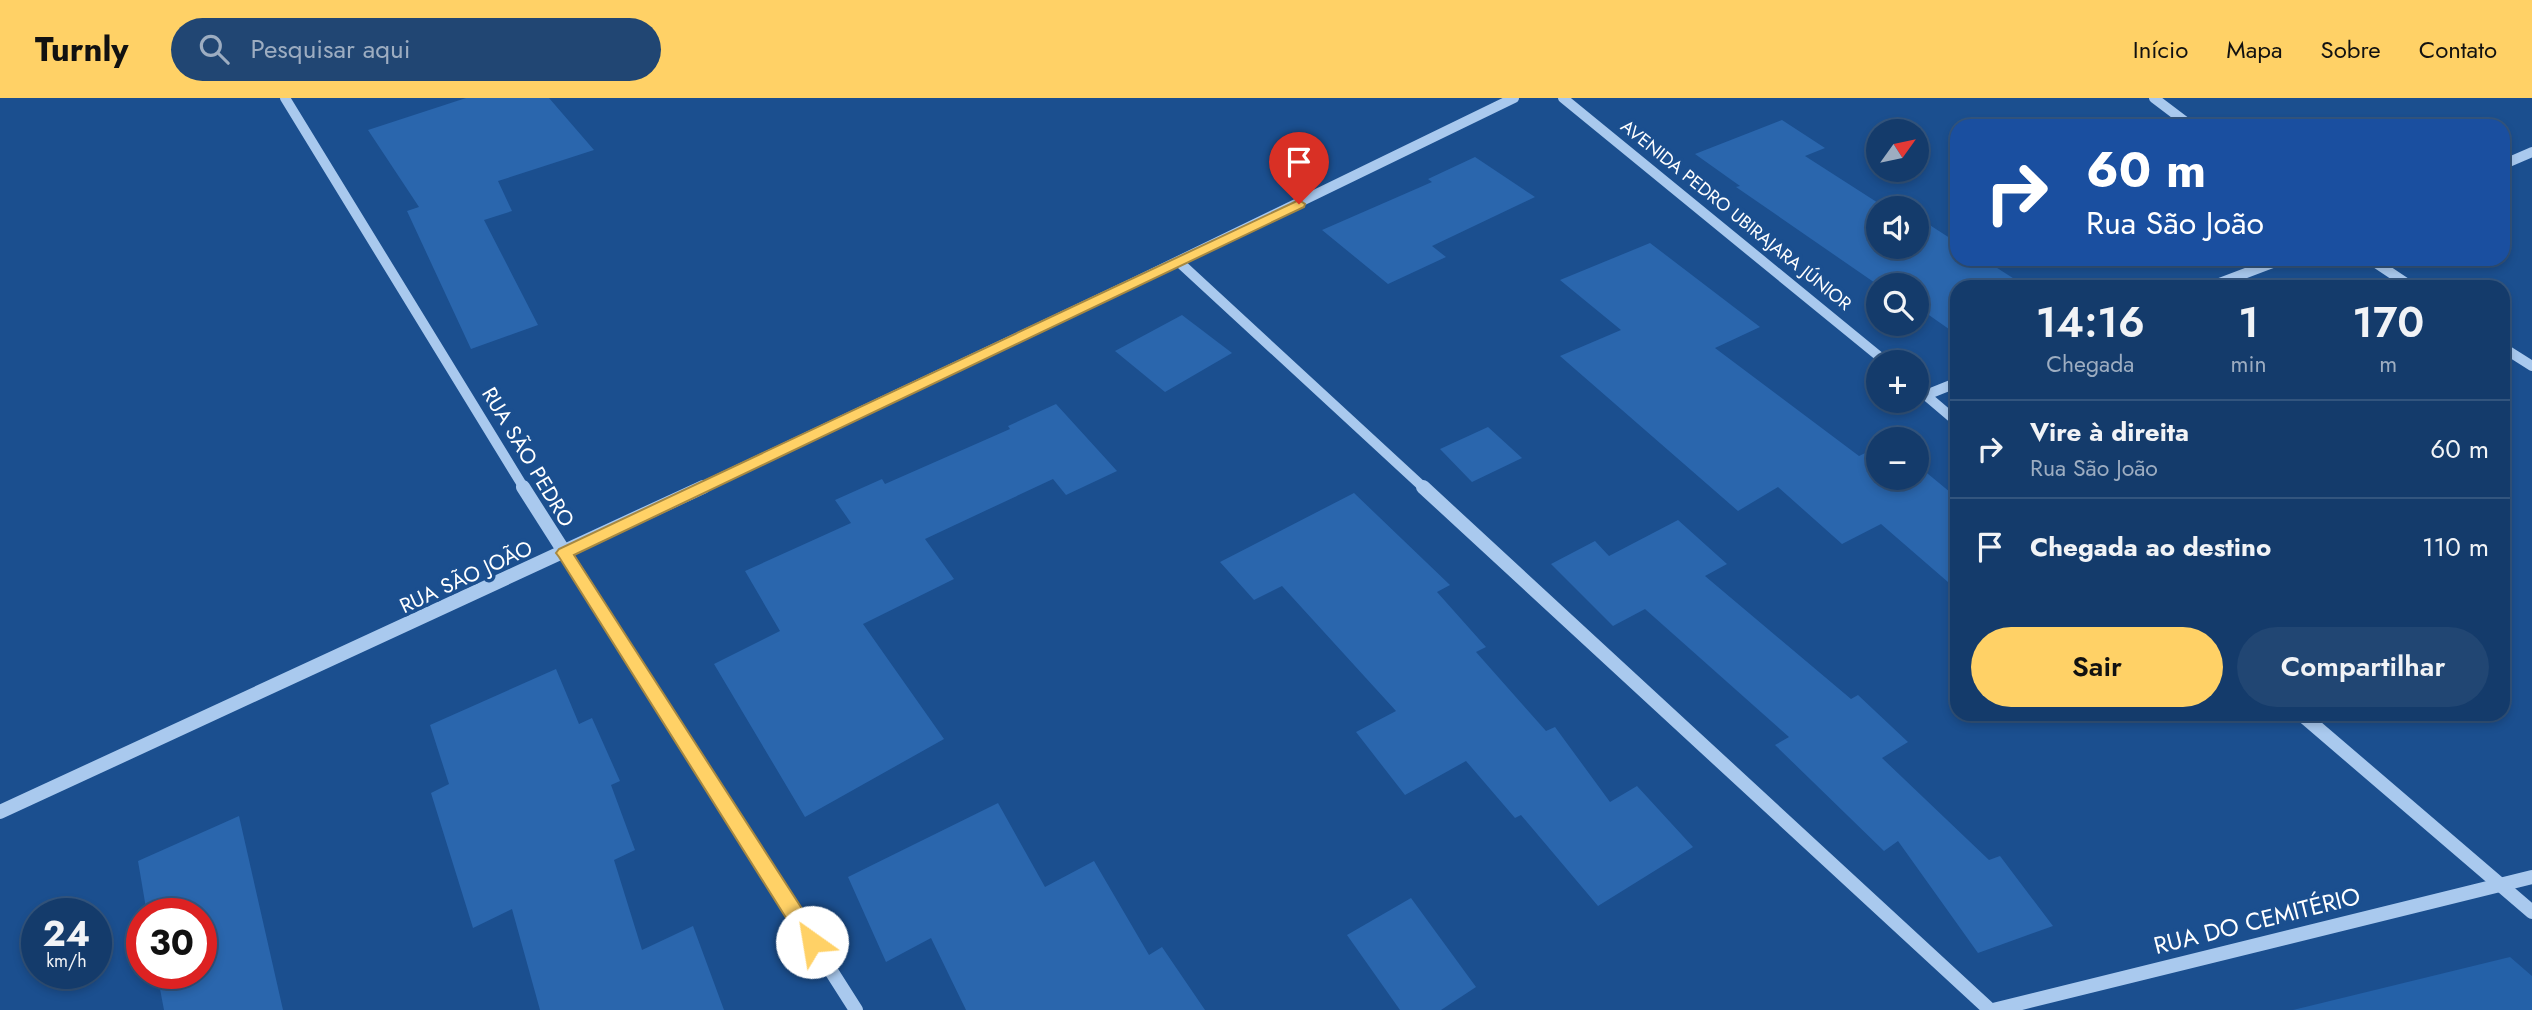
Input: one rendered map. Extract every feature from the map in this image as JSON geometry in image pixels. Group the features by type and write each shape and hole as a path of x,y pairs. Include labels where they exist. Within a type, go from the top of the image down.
{"street":[{"name":"RUA SÃO PEDRO","path":"285,98 564,553 856,1010"},
{"name":"RUA SÃO JOÃO","path":"0,812 564,553 1180,263 1514,98"},
{"name":"AVENIDA PEDRO UBIRAJARA JÚNIOR","path":"1563,98 1871,350"},
{"path":"2154,98 2182,119"},
{"path":"2510,162 2532,152"},
{"path":"1180,263 1991,1010"},
{"path":"2228,280 2265,266"},
{"path":"2380,266 2402,280"},
{"path":"2510,352 2532,366"},
{"path":"1929,389 1950,384"},
{"path":"1929,398 1950,416"},
{"path":"2309,721 2532,912"},
{"name":"RUA DO CEMITÉRIO","path":"1991,1010 2532,877"}],"shaded area":[{"path":"2510,957 2532,976 2532,1010 2293,1010"}],"building":[{"path":"466,98 549,98 594,150 498,181 512,211 484,220 538,325 471,349 407,211 419,207 368,130"},
{"path":"1782,120 1825,148 1805,156 1867,196 1866,259 1929,259 1929,225 1950,238 1950,266 1994,266 2016,280 1950,280 1950,330 1929,315 1929,273 1866,273 1866,277 1736,187 1740,186 1695,154"},
{"path":"1475,157 1535,197 1432,246 1446,257 1388,284 1322,230 1432,182 1428,179"},
{"path":"1650,243 1760,327 1715,348 1859,456 1866,453 1866,490 1929,490 1929,475 1950,492 1950,584 1881,524 1842,544 1778,487 1738,511 1560,356 1621,330 1560,280"},
{"path":"1182,315 1232,353 1165,392 1115,351"},
{"path":"1056,404 1117,471 1066,495 1053,479 925,539 954,579 863,624 944,739 805,817 714,664 780,631 745,571 851,523 835,500 882,479 885,484 1010,429 1008,426"},
{"path":"1488,427 1522,458 1472,482 1440,449"},
{"path":"1354,493 1450,585 1437,592 1486,647 1476,652 1546,731 1555,727 1610,802 1637,786 1693,847 1598,906 1521,815 1515,818 1466,761 1405,795 1356,732 1396,711 1282,586 1254,600 1220,562"},
{"path":"1678,520 1727,564 1705,576 1851,699 1858,695 1908,742 1882,758 1989,860 2000,856 2053,926 1978,953 1898,841 1884,851 1775,745 1789,737 1645,609 1613,626 1551,564 1595,541 1609,556"},
{"path":"556,669 579,724 592,718 620,781 611,785 635,850 614,860 642,950 693,926 724,1010 540,1010 512,909 473,928 431,793 449,784 430,725"},
{"path":"998,803 1045,887 1094,861 1149,955 1162,947 1205,1010 966,1010 931,938 886,962 848,877"},
{"path":"239,816 283,1010 164,1010 160,989 217,989 217,898 144,898 138,861"},
{"path":"1411,898 1476,987 1441,1010 1400,1010 1347,935"}],"route":[{"path":"812,942 564,553 1180,263 1299,204"}]}
